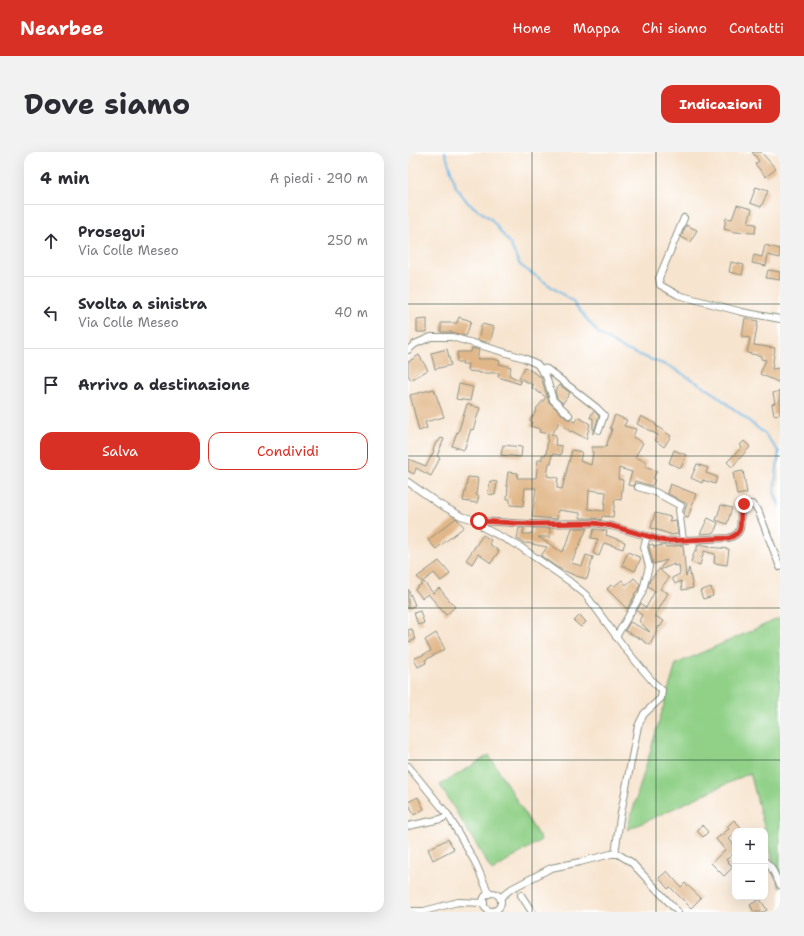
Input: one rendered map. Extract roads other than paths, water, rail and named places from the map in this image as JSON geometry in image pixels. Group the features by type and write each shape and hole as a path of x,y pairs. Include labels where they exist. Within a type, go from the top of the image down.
{"street":[{"path":"684,218 659,278 660,285 678,295 742,312 780,319"},
{"path":"408,350 415,344 431,337 452,337 524,358 537,364 546,376 553,400 570,415"},
{"path":"540,368 547,369 604,415 599,430"},
{"path":"408,482 461,516 479,521 531,524 594,523 612,526 665,541 729,538 737,535 740,530 741,509 744,504 752,504 758,510 780,567"},
{"path":"638,487 654,492 680,506 679,510 683,540"},
{"path":"479,521 484,528 519,546 586,595 616,637 642,669 662,690 661,698 644,714 638,726 620,818 615,854"},
{"path":"616,637 642,593 649,567 644,547 647,536"},
{"path":"408,766 448,815 475,862 489,894"},
{"path":"408,826 441,819 448,815"},
{"path":"500,898 511,889 551,868 610,854 618,854 631,862 678,912"},
{"path":"768,864 780,885"},
{"path":"409,912 424,911 458,902 485,907 494,911 500,906 500,898 496,894 489,894 485,897 485,907"},
{"path":"521,895 532,912"}],"waterway":[{"path":"445,152 456,187 468,203 491,219 510,244 520,265 572,301 599,334 624,349 671,367 711,391 764,433 779,452 774,492 780,507"}]}
